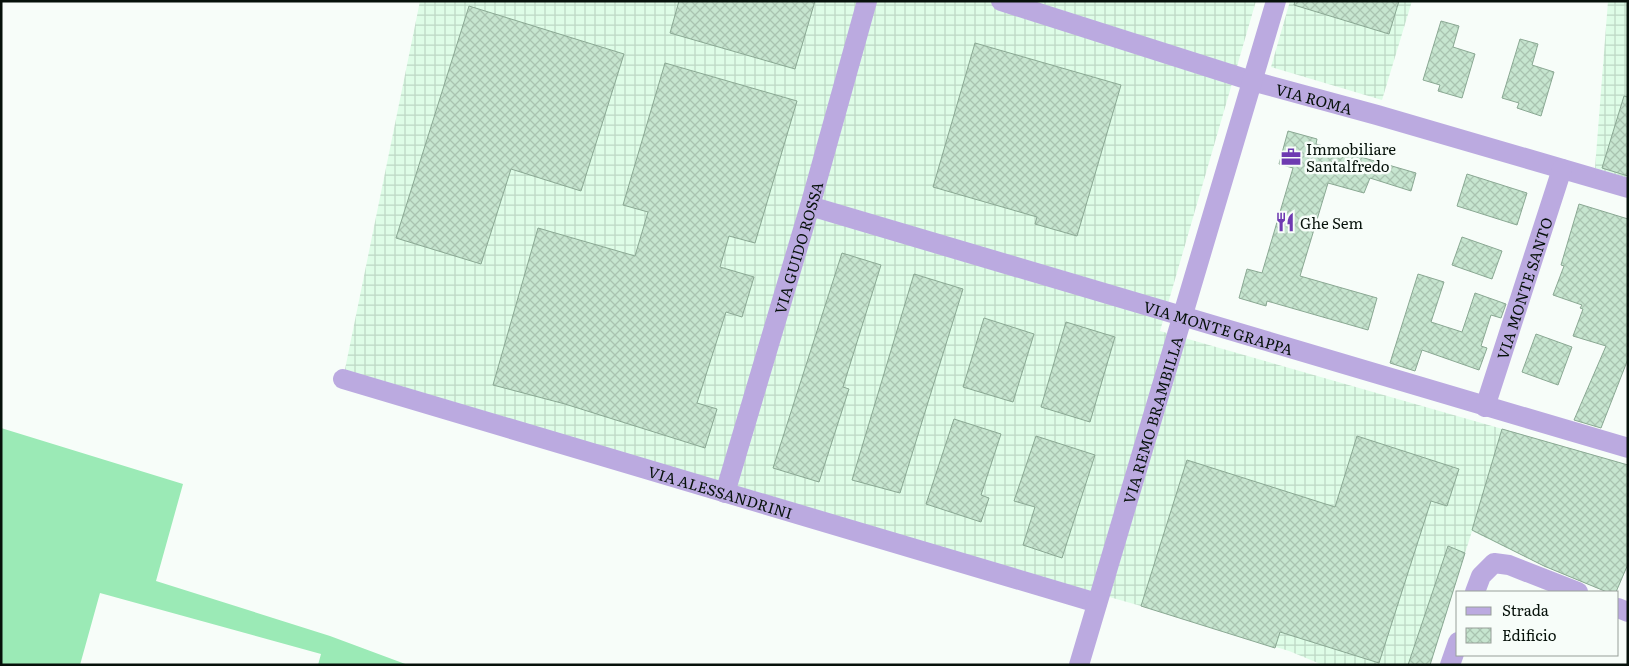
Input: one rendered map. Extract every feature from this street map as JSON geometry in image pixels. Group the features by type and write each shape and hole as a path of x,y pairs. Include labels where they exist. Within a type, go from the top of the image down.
{"street":[{"name":"VIA GUIDO ROSSA","path":"725,493 810,206 867,1"},
{"name":"VIA ROMA","path":"1001,1 1252,81 1628,188"},
{"name":"VIA REMO BRAMBILLA","path":"1079,665 1276,1"},
{"name":"VIA MONTE SANTO","path":"1485,407 1562,169"},
{"name":"VIA MONTE GRAPPA","path":"810,206 1628,448"},
{"name":"VIA ALESSANDRINI","path":"343,379 1097,603"},
{"path":"1475,591 1481,576 1494,563 1509,565 1575,591"},
{"path":"1450,665 1456,648"}],"shaded area":[{"path":"420,1 1256,1 1160,331 1628,465 1628,564 1616,591 1605,591 1544,566 1472,531 1430,665 1323,665 1289,651 1141,606 343,379"},
{"path":"1290,1 1412,1 1382,100 1271,67"},
{"path":"1608,1 1628,1 1628,178 1595,168"}],"green space":[{"path":"1,428 183,484 156,581 330,636 408,665 318,665 321,654 100,593 80,665 1,665"}],"building":[{"path":"679,1 815,1 795,69 670,33"},
{"path":"1295,1 1399,1 1389,34 1294,5"},
{"path":"469,6 624,54 581,191 511,169 481,264 396,238"},
{"path":"1441,21 1459,26 1453,47 1475,54 1462,98 1438,91 1440,85 1423,80"},
{"path":"1520,39 1538,44 1532,65 1554,72 1541,116 1517,108 1519,103 1502,98"},
{"path":"975,43 1121,85 1077,236 1035,224 1037,217 933,187"},
{"path":"665,63 797,101 755,243 729,236 720,267 754,277 742,317 726,312 697,403 717,409 705,448 565,404 493,385 538,228 635,256 648,212 623,205"},
{"path":"1624,96 1628,97 1628,176 1602,168"},
{"path":"1288,131 1317,139 1316,144 1416,173 1411,191 1370,178 1364,193 1328,183 1300,276 1377,298 1368,330 1267,301 1266,306 1239,298 1247,269 1262,273 1293,168 1279,164"},
{"path":"1467,174 1527,193 1517,225 1457,206"},
{"path":"1579,204 1628,219 1628,359 1601,428 1574,420 1606,346 1573,336 1583,309 1580,308 1582,305 1553,295 1564,266 1561,265"},
{"path":"1462,237 1502,251 1492,279 1452,265"},
{"path":"842,253 881,265 843,387 849,389 819,482 773,468"},
{"path":"914,274 963,289 900,493 852,480"},
{"path":"1418,274 1444,282 1431,322 1462,332 1475,293 1506,304 1501,318 1491,315 1481,346 1487,348 1479,370 1422,350 1415,371 1390,363"},
{"path":"984,318 1034,334 1013,402 963,387"},
{"path":"1066,322 1115,337 1090,422 1041,407"},
{"path":"1536,334 1572,347 1558,385 1522,372"},
{"path":"954,419 1001,434 981,495 989,498 981,522 926,504"},
{"path":"1502,429 1628,465 1628,564 1616,591 1605,591 1544,566 1472,530"},
{"path":"1036,436 1095,455 1062,558 1023,545 1035,507 1014,501"},
{"path":"1357,436 1459,469 1447,506 1431,501 1379,663 1280,632 1275,648 1141,606 1187,460 1335,507"},
{"path":"1448,546 1465,553 1430,665 1408,665"}],"place":[{"name":"Immobiliare Santalfredo","path":"1291,157"},
{"name":"Ghe Sem","path":"1285,222"}]}
